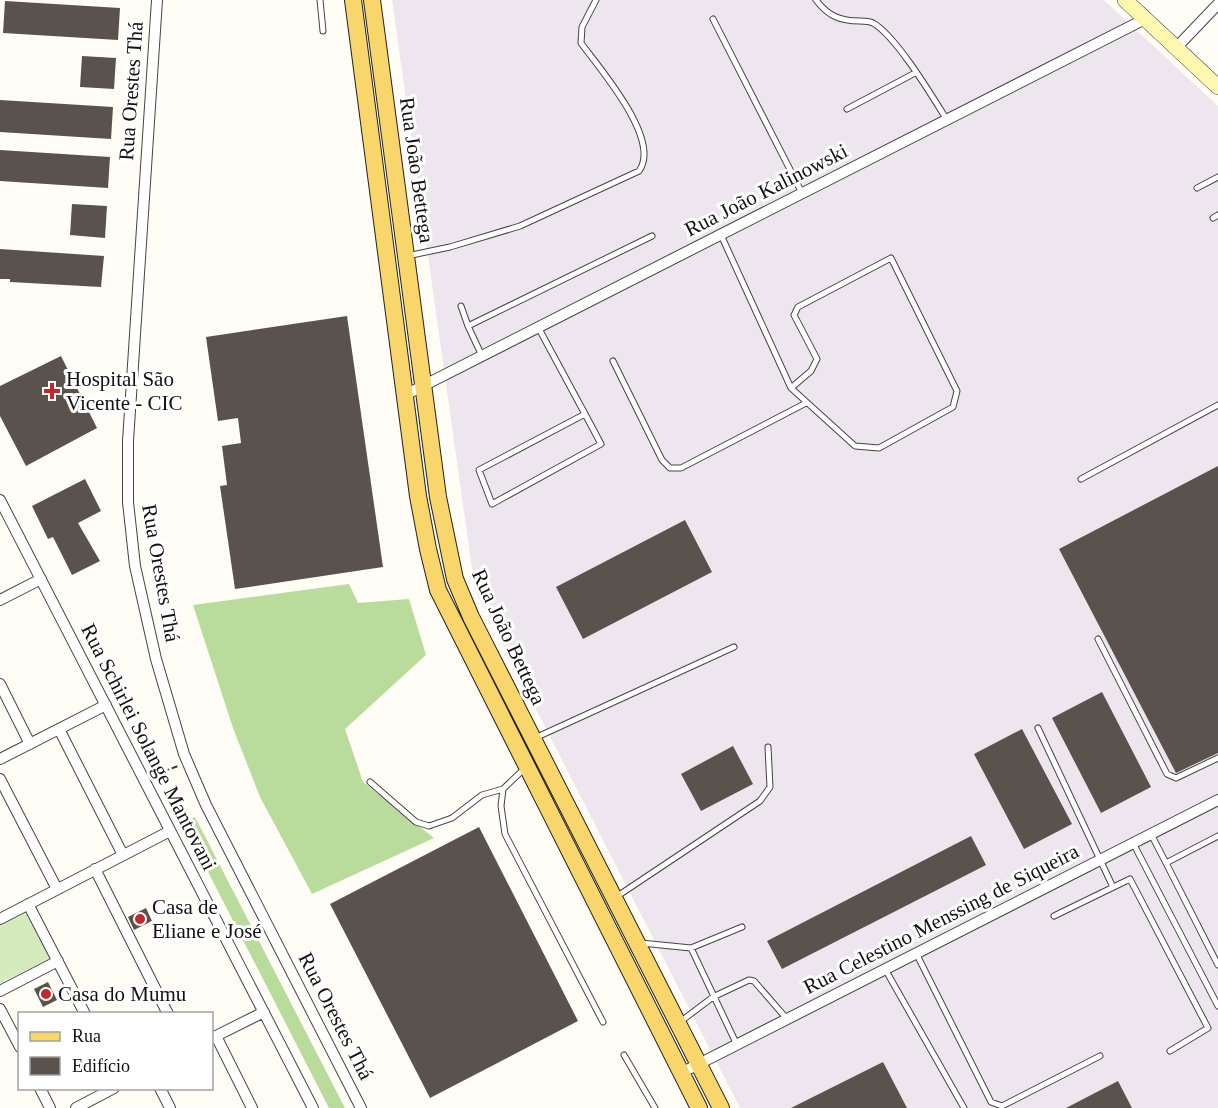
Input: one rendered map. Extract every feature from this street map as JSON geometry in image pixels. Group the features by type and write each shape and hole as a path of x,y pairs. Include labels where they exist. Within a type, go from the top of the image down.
{"main road":[{"name":"Rua João Bettega","path":"353,0 423,525 438,590 699,1108"},
{"name":"Rua João Bettega","path":"372,0 442,527 455,579 471,617 721,1108"},
{"path":"1125,0 1218,87"}],"street":[{"name":"Rua Orestes Thá","path":"157,0 128,462 129,512 135,566 170,711 196,783 362,1108"},
{"path":"1176,48 1218,4"},
{"name":"Rua João Kalinowski","path":"405,395 1145,19"},
{"name":"Rua Schirlei Solange Mantovani","path":"0,500 313,1108"},
{"path":"0,600 41,579"},
{"path":"0,684 30,744"},
{"path":"0,759 106,705"},
{"path":"59,729 123,855"},
{"path":"0,779 57,889"},
{"name":"Rua Celestino Menssing de Siqueira","path":"681,1073 1101,859 1217,803"},
{"path":"0,919 170,831"},
{"path":"95,869 167,1012"},
{"path":"28,904 84,1012"},
{"path":"0,991 58,961"},
{"path":"0,1009 18,1043"},
{"path":"252,1108 214,1037 264,1012"},
{"path":"41,1090 50,1108"},
{"path":"82,1107 112,1090"},
{"path":"161,1090 170,1108"}],"lane":[{"path":"320,0 323,31"},
{"path":"406,256 450,247 520,226 639,171 645,163 646,150 624,101 581,43 582,27 596,0"},
{"path":"816,0 829,14 844,21 871,21 877,26 915,73 946,120"},
{"path":"713,19 802,193"},
{"path":"846,110 915,73"},
{"path":"1197,188 1218,177"},
{"path":"721,235 791,388 855,446 879,448 953,407 957,391 891,258 798,307 794,315 817,359 811,371 791,388"},
{"path":"468,326 652,236"},
{"path":"461,306 482,356"},
{"path":"538,327 585,414 601,444 492,504 479,470 585,414"},
{"path":"613,361 662,460 670,468 681,468 806,403"},
{"path":"1081,479 1218,405"},
{"path":"1098,639 1167,774 1176,778 1218,758"},
{"path":"533,739 734,647"},
{"path":"1038,728 1113,885"},
{"path":"614,898 760,801 770,787 768,747"},
{"path":"370,782 416,822 429,826 452,818 482,795 503,789 526,767"},
{"path":"503,789 501,806 505,834 603,1022"},
{"path":"1151,834 1218,965"},
{"path":"1166,863 1218,836"},
{"path":"1133,843 1218,1006"},
{"path":"1054,916 1113,885 1130,879 1208,1028 1170,1051"},
{"path":"637,942 691,948 742,927"},
{"path":"691,948 737,1045"},
{"path":"916,953 991,1102 996,1106 1002,1106 1100,1056"},
{"path":"885,969 964,1108"},
{"path":"678,1023 713,997 753,981 787,1019"},
{"path":"624,1055 655,1108"}],"path":[{"path":"153,776 182,765"}],"shaded area":[{"path":"392,0 1104,0 1218,106 1218,1108 740,1108 475,590"}],"green space":[{"path":"349,584 358,603 409,599 426,655 345,729 363,782 434,838 312,894 260,797 233,728 193,605"},
{"path":"195,817 345,1108 329,1108 183,823"},
{"path":"27,910 51,958 0,983 0,924"}],"building":[{"path":"5,1 120,8 118,40 3,33"},
{"path":"82,56 116,58 114,89 80,87"},
{"path":"0,100 113,107 111,139 0,132"},
{"path":"0,150 110,157 108,188 0,181"},
{"path":"72,204 107,206 105,238 70,235"},
{"path":"0,249 104,256 101,287 10,282 10,279 0,279"},
{"path":"347,316 383,567 235,589 220,486 227,485 222,446 241,443 238,418 218,421 206,337"},
{"path":"61,356 97,428 26,466 0,416 0,386"},
{"path":"1218,466 1218,753 1176,773 1059,549"},
{"path":"85,479 101,511 78,523 100,561 72,575 53,537 48,539 32,506"},
{"path":"685,520 712,572 583,639 556,587"},
{"path":"1102,692 1151,787 1101,813 1052,718"},
{"path":"1022,729 1072,824 1024,849 974,754"},
{"path":"733,746 753,784 701,811 681,774"},
{"path":"479,827 578,1021 430,1098 330,904"},
{"path":"971,836 986,865 782,969 767,941"},
{"name":"Casa de Eliane e José","path":"146,908 152,921 134,930 128,917"},
{"name":"Casa do Mumu","path":"48,982 57,1000 43,1007 34,989"},
{"path":"883,1062 907,1108 791,1108"},
{"path":"1118,1081 1132,1108 1066,1108"}],"place":[{"name":"Hospital São Vicente - CIC","path":"52,391"},
{"name":"Casa de Eliane e José","path":"140,919"},
{"name":"Casa do Mumu","path":"46,994"}]}
